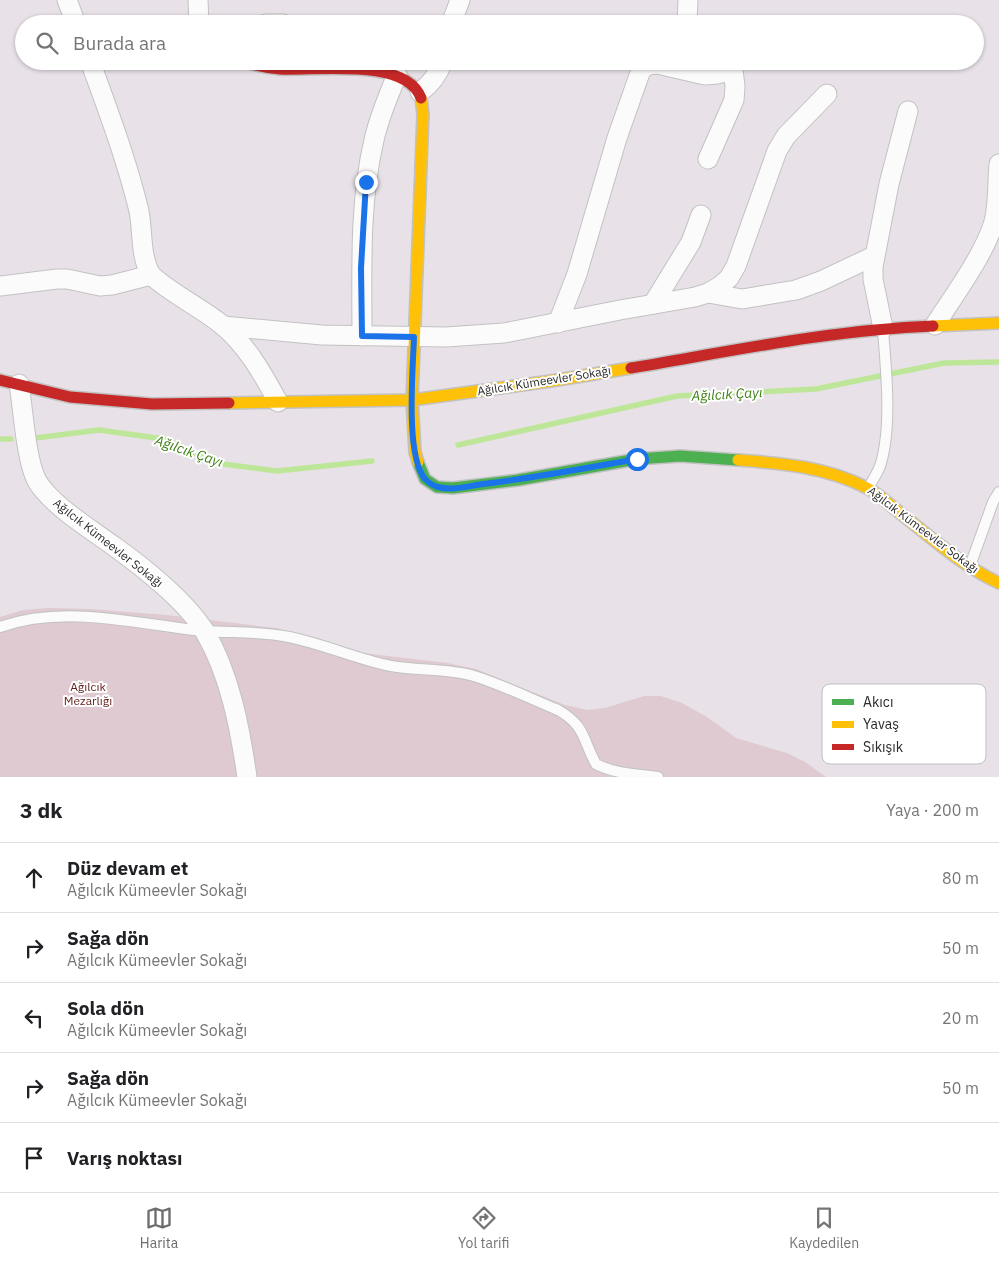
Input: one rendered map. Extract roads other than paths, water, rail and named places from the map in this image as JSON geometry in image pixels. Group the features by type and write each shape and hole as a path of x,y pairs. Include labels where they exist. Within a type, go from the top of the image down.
{"street":[{"path":"67,0 73,15"},
{"path":"198,0 199,15"},
{"path":"452,0 452,15"},
{"path":"454,15 460,0"},
{"path":"687,15 688,0"},
{"path":"93,70 132,188 142,230 146,266 151,275 223,326 260,370 278,402"},
{"path":"368,70 396,75 413,84 420,92 428,87 439,70"},
{"path":"558,323 577,274 614,147 642,70"},
{"path":"695,70 706,75 733,70 734,100 708,159"},
{"path":"362,336 361,268 366,182 374,139 396,75"},
{"name":"Ağılcık Kümeevler Sokağı","path":"420,92 423,102 423,114 412,400 415,452 419,468 425,479 437,487 462,487 518,480 637,459 680,456 804,467 837,476 868,488 970,567 999,583"},
{"path":"223,326 302,334 461,337 504,333 708,293 729,278 736,266 777,151 786,136 826,94"},
{"path":"883,328 873,279 874,256 889,184 908,111"},
{"path":"935,325 980,252 993,226 996,214 999,164"},
{"path":"653,304 692,242 701,215"},
{"path":"708,293 742,299 796,290 821,281 874,256"},
{"path":"0,286 67,279 100,286 112,286 151,275"},
{"name":"Ağılcık Kümeevler Sokağı","path":"0,380 70,396 152,404 412,400 551,381 822,335 883,328 999,323"},
{"name":"Ağılcık Kümeevler Sokağı","path":"20,384 31,463 36,479 44,491 57,503 139,564 181,603 204,631 216,653 230,693 247,777"}],"lane":[{"path":"868,488 881,462 885,436 887,393 883,328"},
{"path":"970,567 993,502 999,492"},
{"path":"0,627 31,618 61,617 105,618 204,631 266,633 317,644 367,661 396,667 474,676 558,710 568,716 580,728 596,764 605,769 658,777"}],"waterway":[{"name":"Ağılcık Çayı","path":"458,445 677,396 816,389 944,363 999,362"},
{"name":"Ağılcık Çayı","path":"35,438 99,430 164,439 215,463 277,471 372,461"},
{"name":"Ağılcık Çayı","path":"0,439 11,439"}],"park label":[{"name":"Ağılcık Mezarlığı","path":"88,694"}]}
